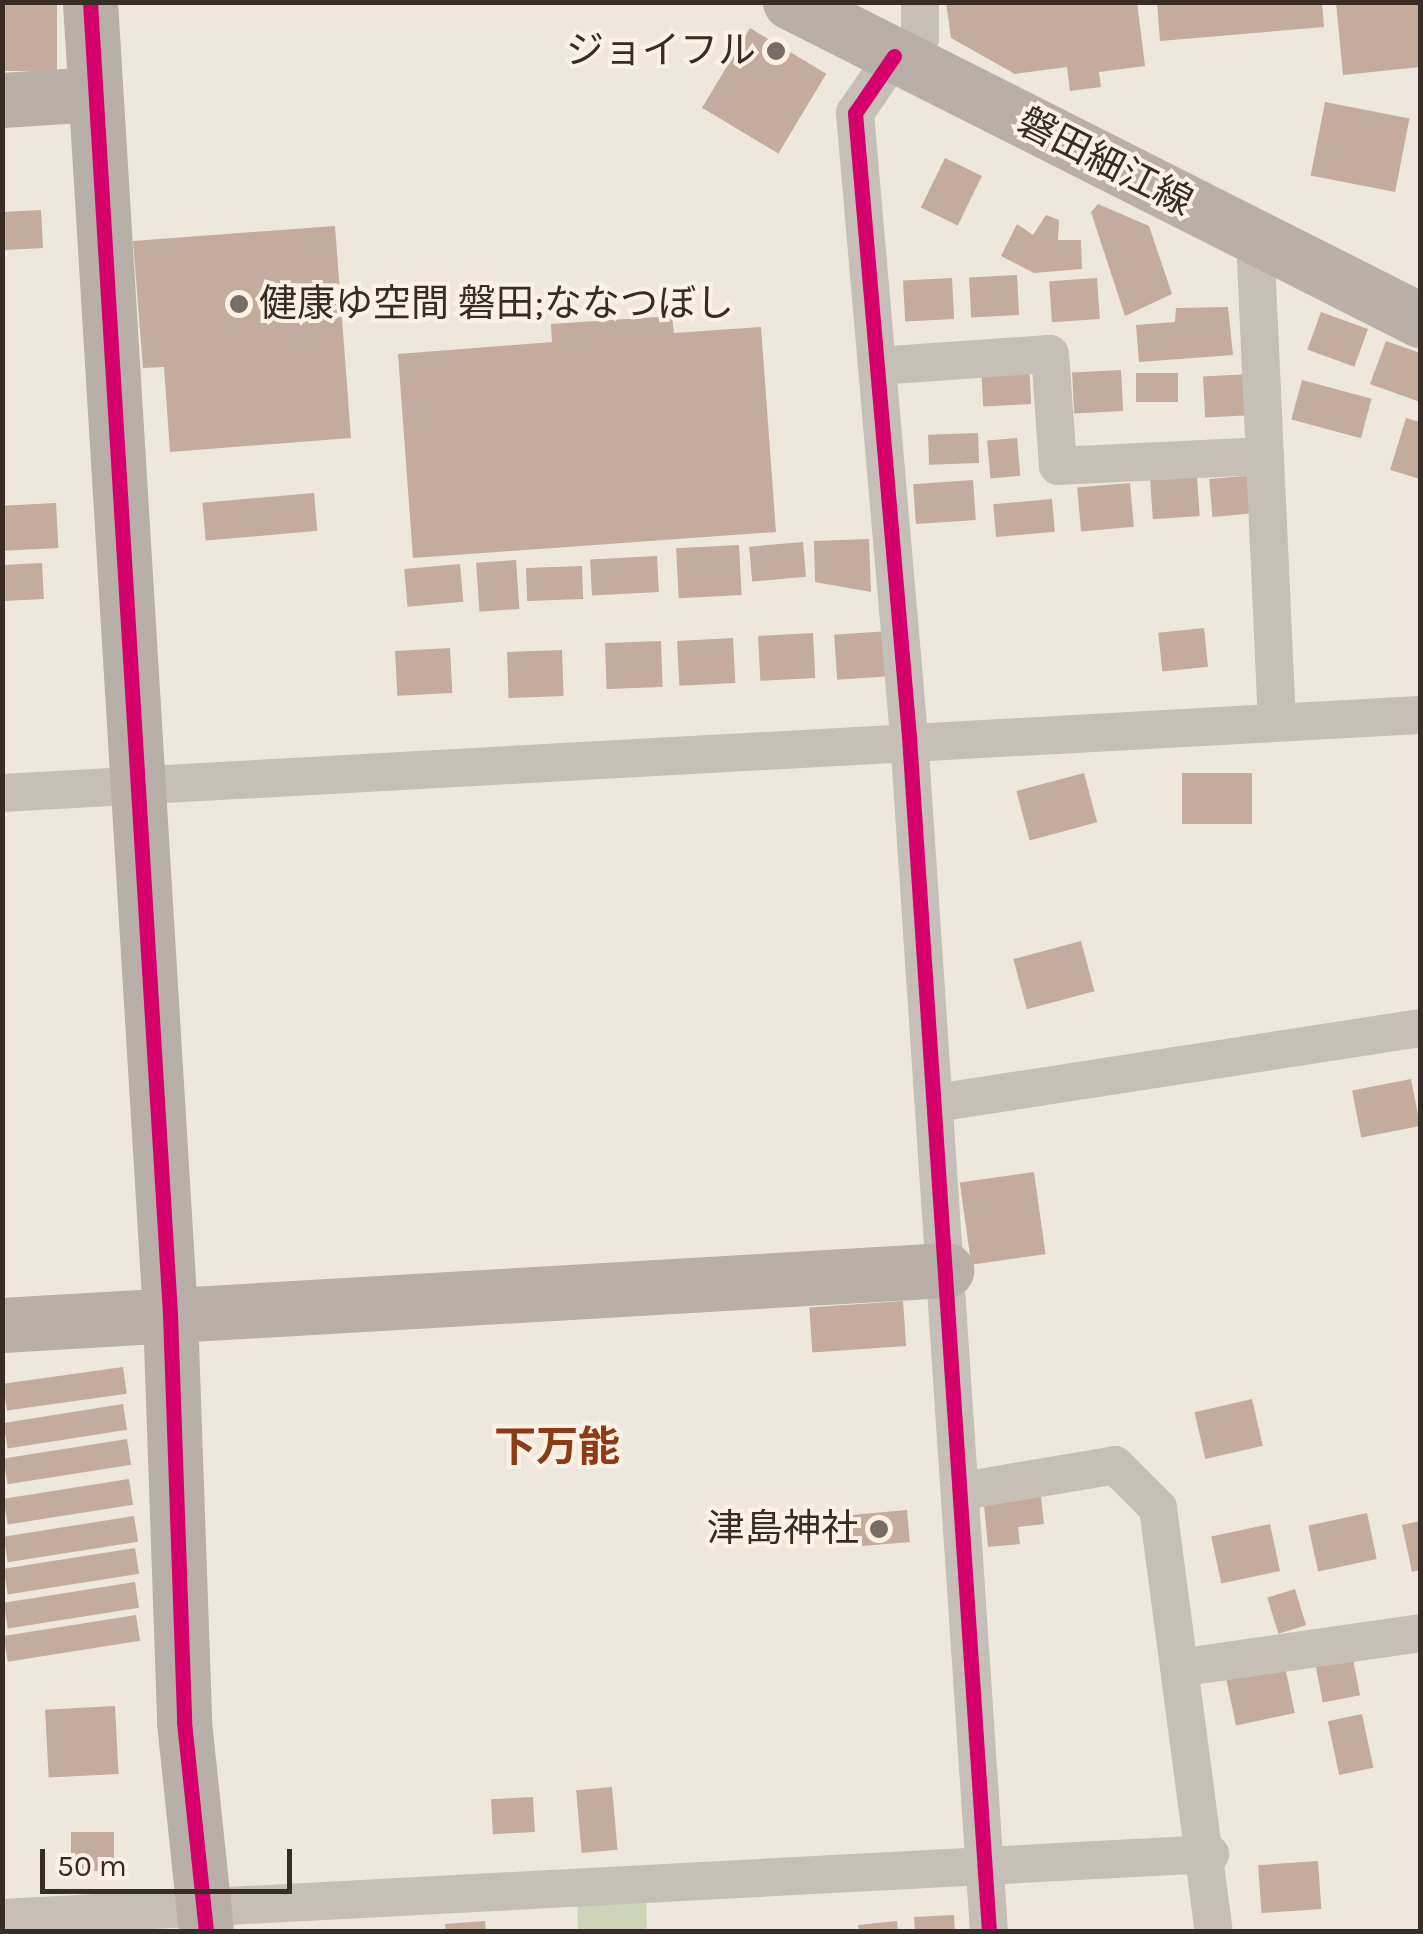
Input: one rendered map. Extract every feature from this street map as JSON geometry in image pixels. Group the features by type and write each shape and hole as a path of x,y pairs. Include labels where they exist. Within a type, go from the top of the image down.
{"street":[{"path":"90,2 170,1314 184,1722 206,1921"},
{"name":"磐田細江線","path":"790,2 1420,320"},
{"path":"920,2 920,38 855,113 936,1103 989,1932"},
{"path":"2,100 96,94"},
{"path":"1255,238 1276,719"},
{"path":"877,366 1050,354 1058,466 1265,456"},
{"path":"2,793 909,737 1420,715"},
{"path":"936,1103 1420,1028"},
{"path":"2,1325 946,1270"},
{"path":"962,1491 1116,1466 1158,1508 1185,1667 1210,1854 1214,1932"},
{"path":"1185,1667 1420,1633"},
{"path":"2,1918 206,1921 984,1860 1210,1854"}],"green space":[{"path":"646,1882 647,1931 578,1932 577,1883"}],"building":[{"path":"2,2 57,2 57,71 2,71"},
{"path":"946,2 1137,2 1145,66 1099,72 1101,87 1070,91 1067,67 1015,74 951,38"},
{"path":"1157,2 1322,2 1324,27 1160,41"},
{"path":"1336,2 1420,2 1420,67 1343,75"},
{"path":"750,28 826,74 778,154 702,108"},
{"path":"1325,102 1409,118 1395,192 1311,176"},
{"path":"945,158 982,176 958,225 921,207"},
{"path":"1098,204 1149,226 1172,294 1125,316 1091,212"},
{"path":"41,210 43,248 4,250 2,212"},
{"path":"1046,215 1059,220 1058,240 1081,240 1082,269 1034,273 1001,256 1017,224 1033,235"},
{"name":"健康ゆ空間 磐田;ななつぼし","path":"335,226 351,438 170,452 164,367 143,368 133,241"},
{"path":"1017,275 1019,315 971,317 969,278"},
{"path":"952,278 954,319 905,322 903,281"},
{"path":"1097,278 1100,319 1052,322 1049,281"},
{"path":"1228,307 1233,355 1139,362 1136,325 1175,322 1176,308"},
{"path":"1321,312 1368,329 1354,367 1307,350"},
{"path":"672,316 674,333 761,327 776,532 413,558 398,354 552,342 551,324"},
{"path":"1386,341 1420,353 1420,402 1370,384"},
{"path":"1029,363 1031,404 983,406 981,366"},
{"path":"1121,370 1123,411 1074,414 1072,373"},
{"path":"1136,373 1178,373 1178,402 1136,402"},
{"path":"1251,374 1253,415 1205,417 1203,377"},
{"path":"1302,380 1372,399 1361,438 1291,420"},
{"path":"1406,418 1420,422 1420,479 1390,470"},
{"path":"978,433 979,463 929,465 928,435"},
{"path":"1017,438 1020,476 990,478 987,441"},
{"path":"1256,475 1259,513 1212,517 1209,479"},
{"path":"1197,477 1200,516 1153,519 1150,480"},
{"path":"973,480 976,520 916,524 913,484"},
{"path":"1130,483 1134,527 1081,531 1077,488"},
{"path":"314,493 317,531 206,541 202,503"},
{"path":"1052,499 1055,532 996,537 993,504"},
{"path":"56,503 58,548 4,551 2,506"},
{"path":"869,539 871,592 815,582 814,541"},
{"path":"803,542 806,577 752,582 749,547"},
{"path":"739,545 742,595 679,598 676,548"},
{"path":"657,556 659,592 592,595 590,560"},
{"path":"516,560 519,609 480,612 476,563"},
{"path":"42,563 44,599 4,601 2,565"},
{"path":"460,564 463,602 408,607 404,569"},
{"path":"582,566 583,599 527,601 526,568"},
{"path":"1204,628 1208,667 1162,672 1158,633"},
{"path":"889,631 892,676 837,680 834,635"},
{"path":"813,633 815,678 760,681 758,636"},
{"path":"733,638 735,683 679,686 677,641"},
{"path":"661,641 663,687 607,689 605,643"},
{"path":"450,648 452,693 397,696 395,651"},
{"path":"562,650 564,696 509,698 507,652"},
{"path":"1084,773 1097,822 1030,840 1016,791"},
{"path":"1182,773 1252,773 1252,824 1182,824"},
{"path":"1081,941 1094,991 1027,1009 1013,959"},
{"path":"1411,1079 1420,1126 1361,1138 1352,1090"},
{"path":"1034,1172 1046,1254 971,1265 960,1182"},
{"path":"903,1301 906,1346 812,1352 809,1308"},
{"path":"123,1367 127,1394 7,1411 3,1384"},
{"path":"1252,1399 1263,1446 1205,1459 1195,1412"},
{"path":"123,1404 127,1430 8,1449 3,1423"},
{"path":"127,1439 131,1465 8,1484 4,1459"},
{"path":"129,1479 133,1505 8,1525 4,1499"},
{"path":"1040,1488 1044,1524 1018,1527 1020,1544 988,1547 983,1494"},
{"name":"津島神社","path":"907,1510 910,1542 851,1547 848,1515"},
{"path":"1367,1513 1377,1559 1318,1571 1308,1525"},
{"path":"134,1516 138,1542 8,1562 4,1537"},
{"path":"1420,1521 1420,1570 1412,1572 1402,1525"},
{"path":"1270,1524 1280,1571 1221,1583 1211,1536"},
{"path":"135,1548 139,1574 8,1594 4,1569"},
{"path":"135,1582 139,1608 8,1628 4,1603"},
{"path":"1295,1589 1306,1625 1278,1634 1267,1597"},
{"path":"136,1615 140,1641 8,1662 4,1636"},
{"path":"1353,1659 1360,1695 1323,1703 1316,1666"},
{"path":"1285,1667 1295,1713 1236,1725 1226,1679"},
{"path":"115,1706 119,1774 49,1778 45,1710"},
{"path":"1362,1714 1373,1768 1339,1775 1328,1721"},
{"path":"612,1787 617,1850 582,1853 576,1790"},
{"path":"533,1797 535,1832 493,1834 491,1799"},
{"path":"71,1832 114,1832 114,1871 71,1871"},
{"path":"1318,1861 1321,1909 1261,1913 1258,1865"},
{"path":"954,1915 955,1932 915,1932 914,1917"},
{"path":"485,1921 486,1932 446,1932 445,1924"},
{"path":"897,1921 898,1932 859,1932 858,1925"}],"cycle path":[{"path":"90,2 170,1314 184,1722 206,1932"},
{"path":"894,56 855,113 909,737 989,1932"}],"place":[{"name":"ジョイフル","path":"776,51"},
{"name":"健康ゆ空間 磐田;ななつぼし","path":"239,304"},
{"name":"津島神社","path":"879,1529"}],"district":[{"name":"下万能","path":"557,1447"}]}
